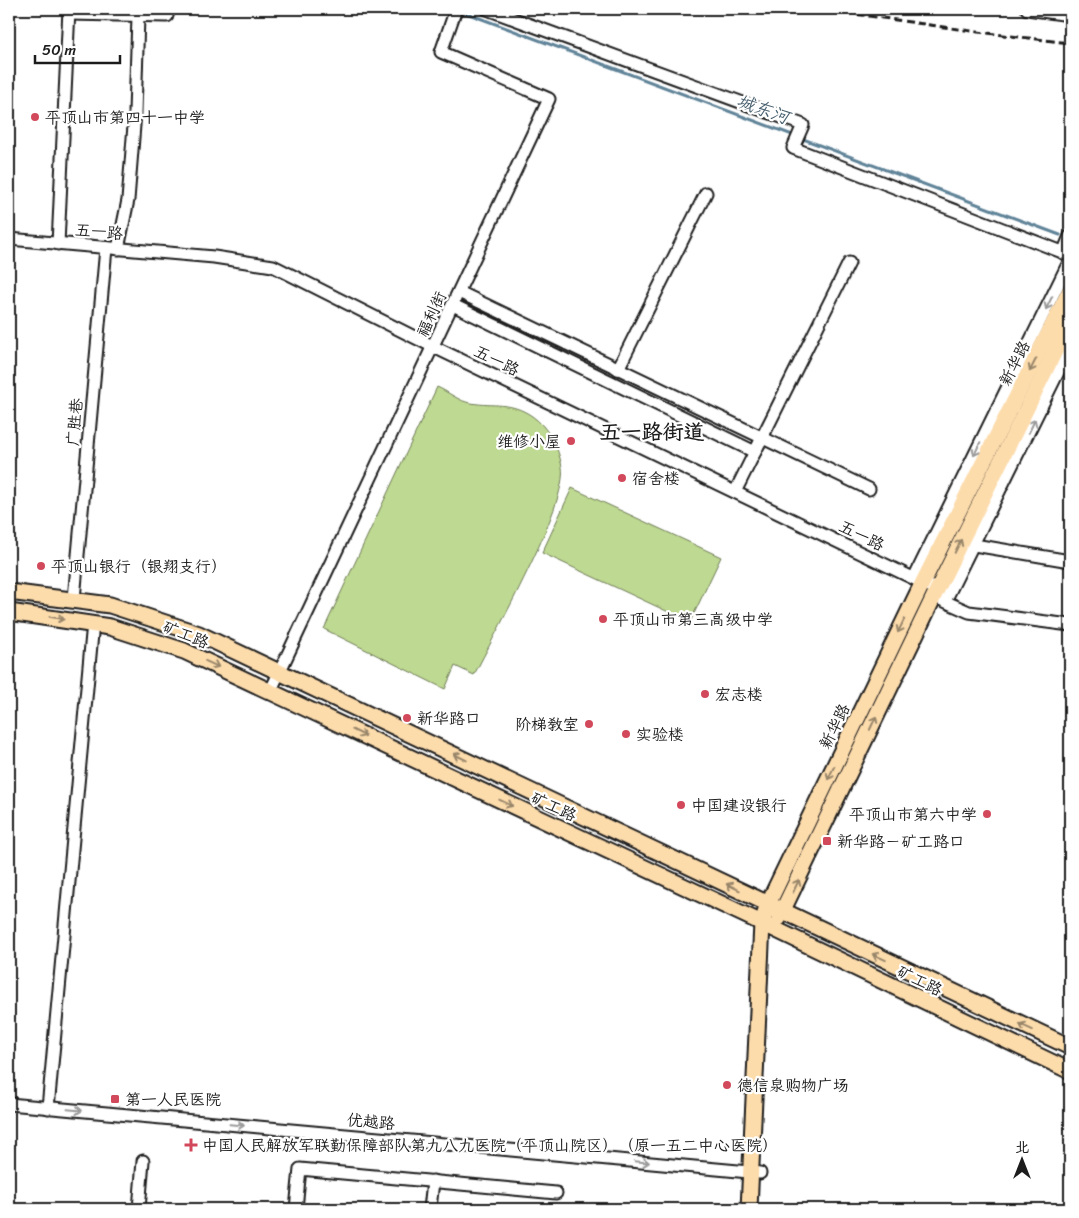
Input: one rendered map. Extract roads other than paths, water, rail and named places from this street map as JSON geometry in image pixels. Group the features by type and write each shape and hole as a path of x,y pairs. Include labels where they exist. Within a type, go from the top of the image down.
{"main road":[{"name":"新华路","path":"757,1209 755,1172 768,904 918,580 1070,290"},
{"name":"新华路","path":"767,925 784,911 940,594 1070,321"},
{"name":"矿工路","path":"9,592 110,605 170,623 280,670 1070,1048"},
{"name":"矿工路","path":"9,612 92,624 126,631 165,644 271,690 1070,1071"},
{"name":"新华路","path":"749,1209 755,1172"}],"street":[{"path":"58,244 69,11 138,16 168,16 168,9"},
{"path":"487,9 803,125 793,148 1068,256"},
{"path":"1027,9 1070,15"},
{"name":"福利街","path":"271,690 549,99 440,52 454,14"},
{"path":"118,249 128,200 135,113 138,16"},
{"path":"618,369 706,193"},
{"path":"918,580 1068,256 1070,236"},
{"name":"五一路","path":"9,239 214,256 273,266 434,347 918,580 969,612 1070,625"},
{"name":"广胜巷","path":"74,599 106,248"},
{"path":"735,492 849,263"},
{"path":"459,292 868,489"},
{"path":"453,305 755,452"},
{"path":"940,594 974,545 1070,348"},
{"path":"974,545 1070,561"},
{"path":"48,1108 92,624"},
{"name":"优越路","path":"9,1104 755,1172"},
{"path":"139,1209 143,1161"},
{"path":"296,1209 300,1169 556,1193"},
{"path":"430,1209 433,1182"}],"waterway":[{"name":"城东河","path":"458,10 1060,235"}],"railway":[{"path":"821,9 978,32 1070,43"}],"place":[{"name":"平顶山市第四十一中学","path":"35,117"},
{"name":"维修小屋","path":"571,441"},
{"name":"宿舍楼","path":"622,478"},
{"name":"平顶山银行（银翔支行）","path":"41,566"},
{"name":"平顶山市第三高级中学","path":"603,619"},
{"name":"宏志楼","path":"705,694"},
{"name":"新华路口","path":"407,718"},
{"name":"阶梯教室","path":"589,724"},
{"name":"实验楼","path":"626,734"},
{"name":"中国建设银行","path":"681,805"},
{"name":"平顶山市第六中学","path":"987,814"},
{"name":"新华路－矿工路口","path":"827,841"},
{"name":"德信泉购物广场","path":"727,1085"},
{"name":"第一人民医院","path":"115,1099"},
{"name":"中国人民解放军联勤保障部队第九八九医院（平顶山院区）（原一五二中心医院）","path":"191,1145"}],"district":[{"name":"五一路街道","path":"652,432"}]}
